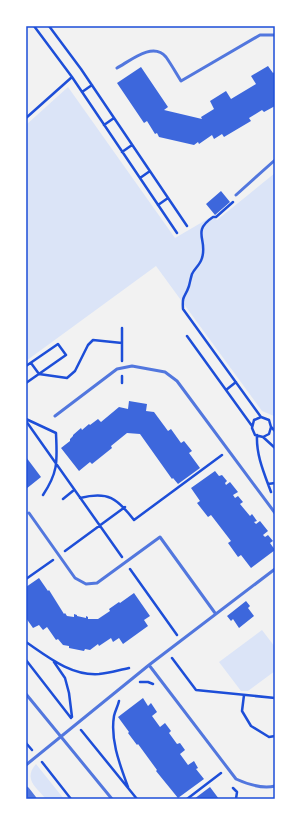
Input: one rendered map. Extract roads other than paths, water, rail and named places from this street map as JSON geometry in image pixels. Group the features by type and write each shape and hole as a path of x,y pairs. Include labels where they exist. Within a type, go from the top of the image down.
{"street":[{"path":"26,790 33,799"}],"lane":[{"path":"117,68 146,52 155,50 164,55 182,81 260,35 275,34"},
{"path":"236,195 275,160"},
{"path":"55,416 117,369 132,366 165,372 177,381 275,513"},
{"path":"29,513 75,578 86,584 97,583 160,537 216,613"},
{"path":"26,765 149,665 275,569"},
{"path":"149,665 236,779 246,784 269,787 275,786"},
{"path":"26,694 112,799"}]}
